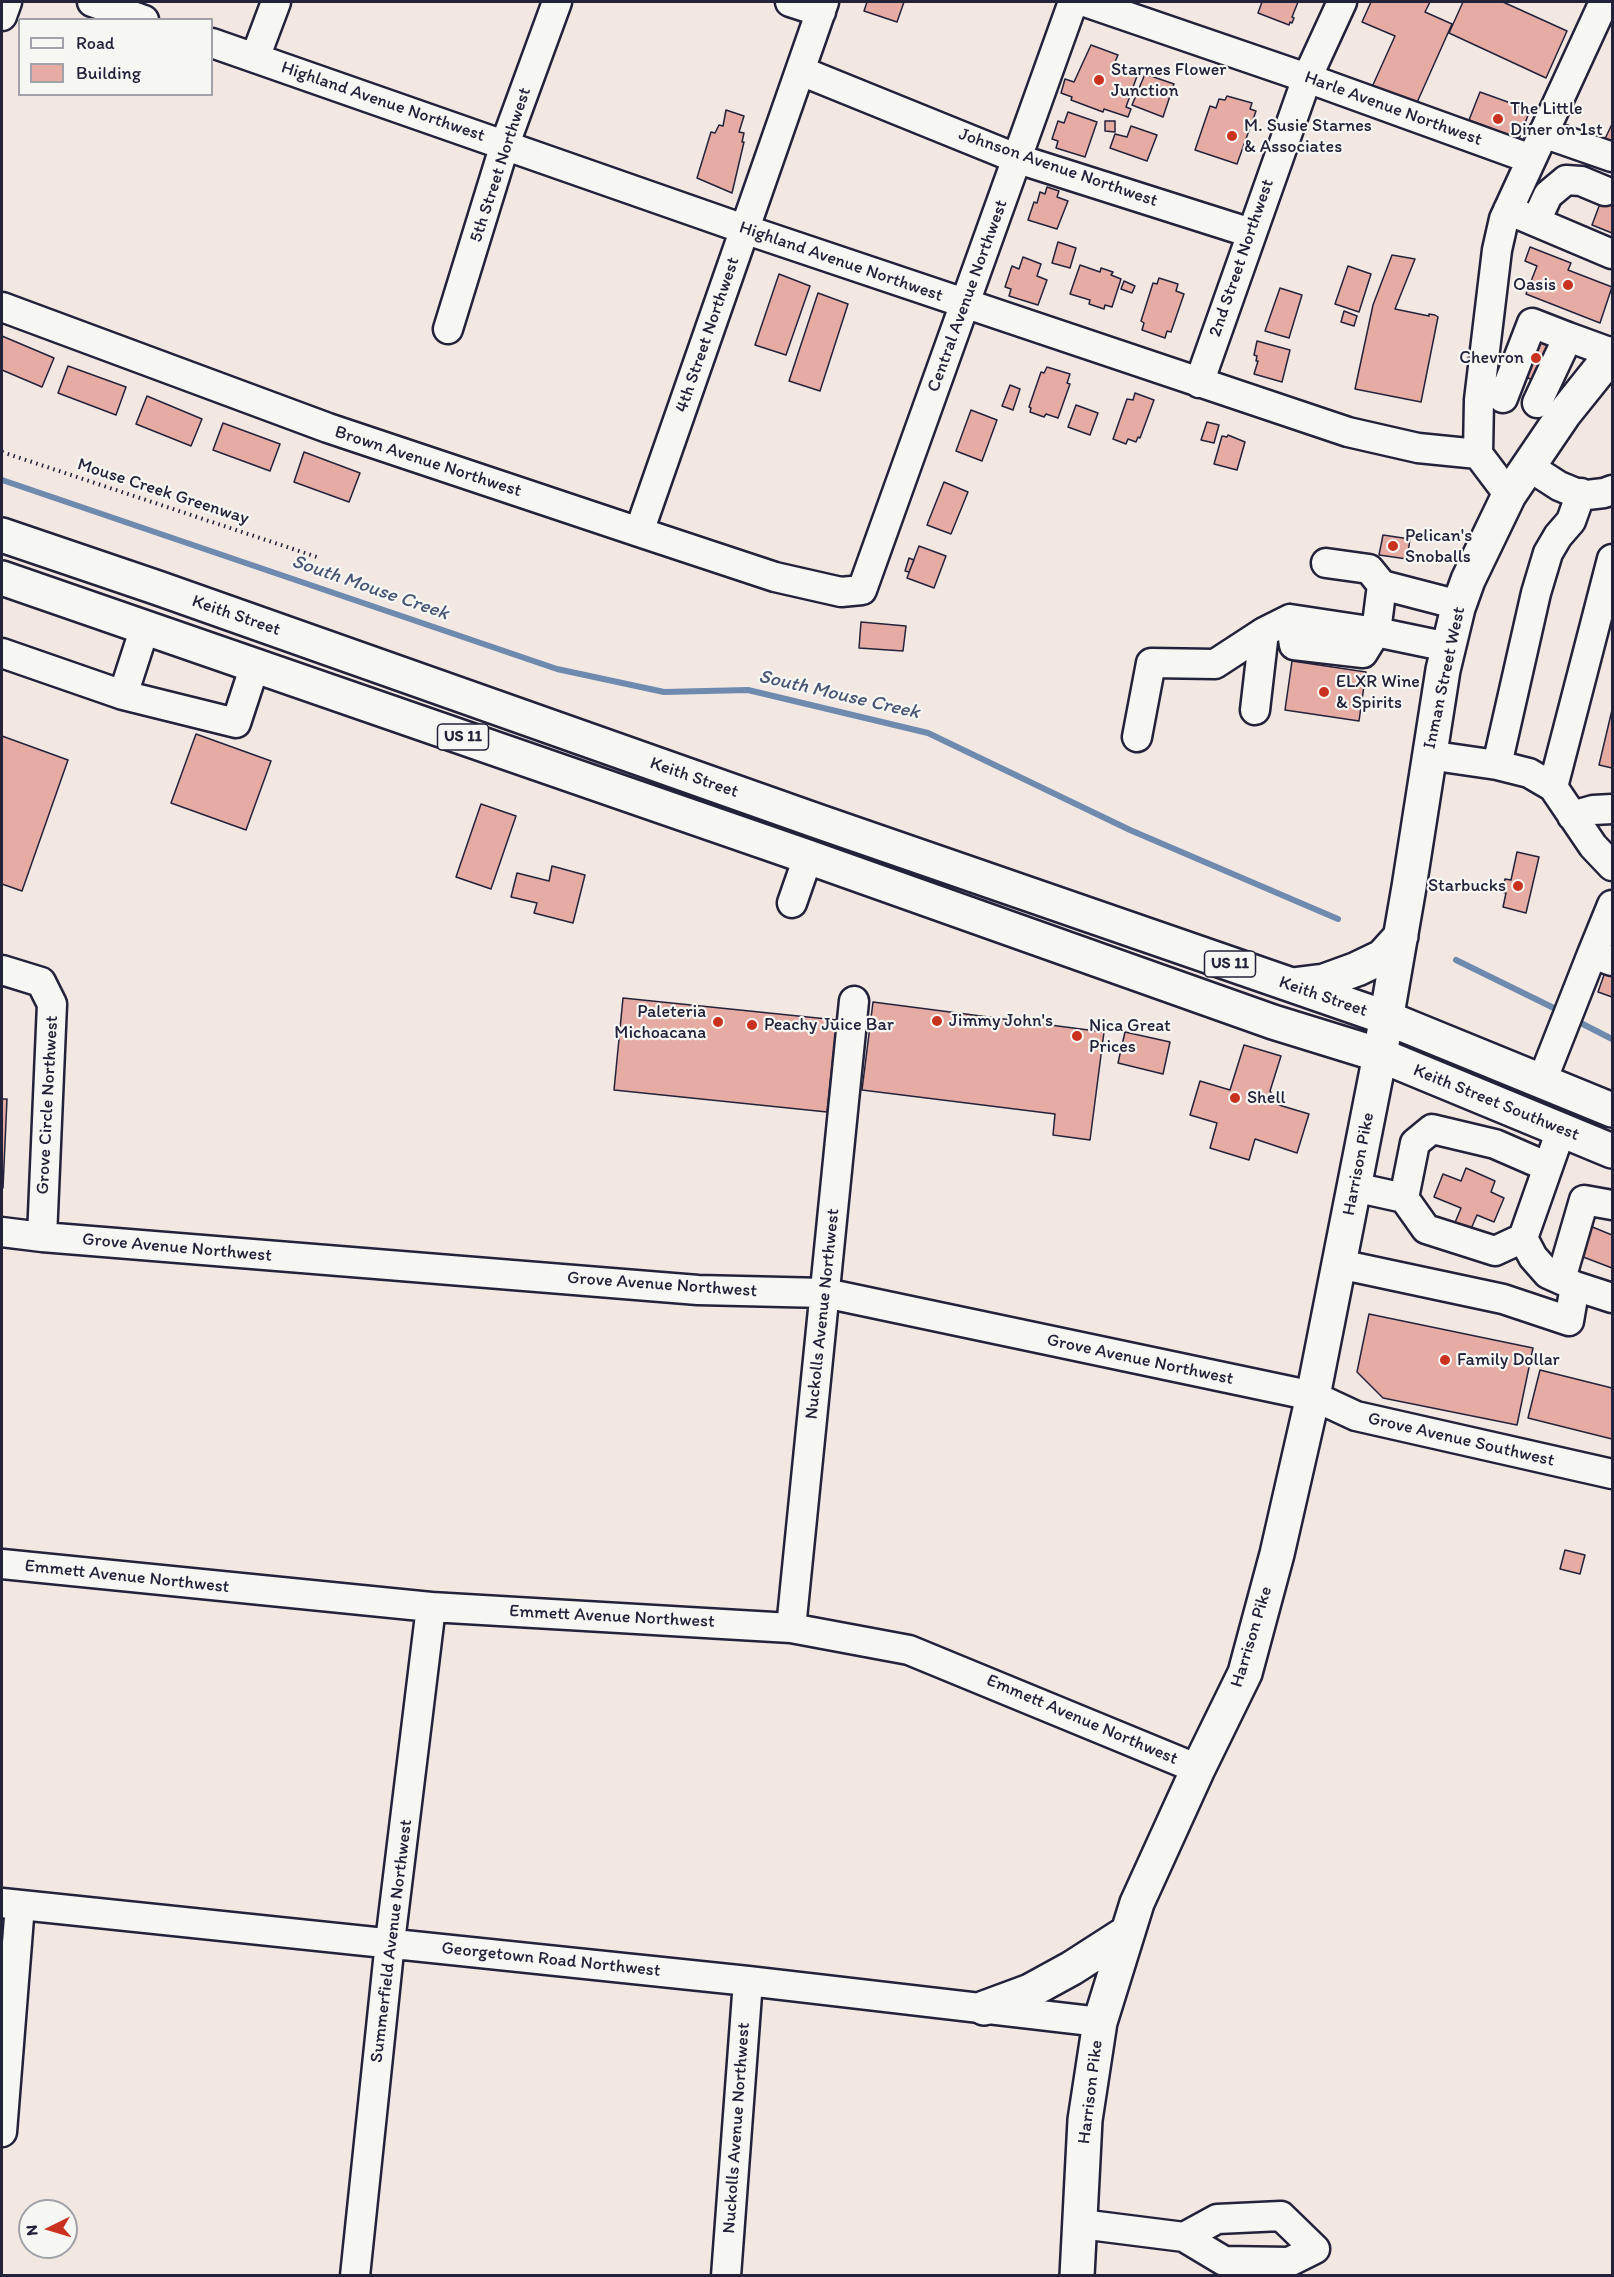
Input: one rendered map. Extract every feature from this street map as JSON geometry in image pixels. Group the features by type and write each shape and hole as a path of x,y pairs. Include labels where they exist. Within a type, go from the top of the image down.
{"main road":[{"name":"Inman Street West","path":"1387,1018 1428,755 1448,647 1459,605 1468,580 1509,495 1528,466 1550,409 1612,354"},
{"name":"Keith Street","path":"2,535 1387,1018"},
{"name":"Keith Street","path":"2,578 808,857 1273,1022 1380,1055"},
{"path":"145,627 158,588"},
{"path":"808,857 820,822"},
{"path":"1290,985 1324,981 1357,969 1382,957 1401,936"},
{"name":"Harrison Pike","path":"1077,2276 1085,2120 1100,2022 1137,1903 1198,1768 1245,1673 1277,1554 1313,1396 1387,1018"},
{"name":"Keith Street Southwest","path":"1387,1018 1612,1110"},
{"name":"Keith Street Southwest","path":"1380,1055 1612,1151"},
{"path":"984,2008 1030,1991 1072,1968 1128,1932"}],"street":[{"path":"2,16 7,2"},
{"path":"92,2 138,18"},
{"path":"255,58 276,2"},
{"name":"5th Street Northwest","path":"448,329 505,144 557,2"},
{"path":"790,2 823,7"},
{"name":"Central Avenue Northwest","path":"862,590 1073,2"},
{"name":"Harle Avenue Northwest","path":"1085,2 1307,78 1531,159"},
{"name":"2nd Street Northwest","path":"1199,382 1261,217 1307,78 1342,2"},
{"path":"1509,495 1478,454 1491,399 1489,310 1497,250 1508,210 1604,2"},
{"name":"4th Street Northwest","path":"639,532 823,7"},
{"name":"Highland Avenue Northwest","path":"213,43 744,229 1348,432 1418,448 1478,454"},
{"name":"Johnson Avenue Northwest","path":"801,71 1018,159 1261,217"},
{"path":"1543,133 1612,157"},
{"path":"1536,222 1548,195 1566,180 1581,181 1605,191"},
{"path":"1508,210 1612,254"},
{"name":"Brown Avenue Northwest","path":"2,307 328,428 775,577 841,592 862,590"},
{"path":"1489,310 1532,323 1612,354"},
{"path":"1491,399 1532,323"},
{"path":"1491,399 1550,409 1568,337"},
{"path":"1528,466 1559,486 1581,494 1604,493 1612,490"},
{"path":"1497,765 1536,593 1548,553 1558,536 1571,521 1581,494"},
{"path":"1553,787 1609,587 1612,559"},
{"path":"1326,563 1369,569 1382,585 1459,605"},
{"path":"1376,632 1382,585"},
{"path":"1137,737 1151,663 1215,664 1264,632 1290,619 1376,632 1448,647"},
{"path":"123,695 145,627"},
{"path":"1255,710 1264,632"},
{"path":"2,653 123,695 236,723 255,665"},
{"path":"1428,755 1529,772 1553,787 1593,846 1612,866"},
{"path":"1572,816 1593,810 1612,809"},
{"path":"792,903 808,857"},
{"path":"1542,1081 1602,957 1612,905"},
{"name":"Grove Circle Northwest","path":"2,970 41,982 52,1004 42,1237"},
{"name":"Nuckolls Avenue Northwest","path":"791,1628 854,1000"},
{"path":"1404,1198 1415,1143 1432,1129 1495,1144 1548,1167"},
{"path":"1354,1187 1404,1198 1426,1229 1495,1251 1523,1238 1561,1130"},
{"path":"1340,1264 1503,1299 1569,1321 1568,1282 1584,1200 1612,1206"},
{"name":"Grove Avenue Northwest","path":"2,1232 698,1290 825,1293 1313,1396"},
{"path":"1523,1238 1533,1257 1548,1274 1612,1298"},
{"name":"Grove Avenue Southwest","path":"1313,1396 1356,1416 1612,1474"},
{"name":"Emmett Avenue Northwest","path":"2,1564 431,1607 791,1628 909,1650 1198,1768"},
{"name":"Summerfield Avenue Northwest","path":"355,2276 390,1942 431,1607"},
{"path":"2,2132 11,1904"},
{"name":"Georgetown Road Northwest","path":"11,1904 390,1942 1100,2022"},
{"name":"Nuckolls Avenue Northwest","path":"726,2276 748,1981"},
{"path":"1081,2224 1184,2237 1224,2261 1290,2262 1315,2249 1281,2216 1217,2219 1184,2237"}],"path":[{"name":"Mouse Creek Greenway","path":"2,452 317,558"}],"building":[{"path":"867,2 904,2 897,22 864,11"},
{"path":"1262,2 1298,2 1292,23 1290,22 1289,25 1258,13"},
{"path":"1371,2 1430,2 1425,12 1452,24 1415,107 1372,87 1395,36 1362,22"},
{"path":"1463,2 1503,2 1567,31 1546,78 1449,33"},
{"path":"1091,45 1118,55 1115,62 1124,65 1122,70 1137,76 1126,107 1131,109 1128,117 1104,109 1103,112 1071,100 1072,97 1061,93 1065,79 1074,82"},
{"path":"1145,74 1174,84 1163,117 1132,105"},
{"path":"1480,92 1530,110 1519,139 1469,120"},
{"path":"1227,96 1252,103 1250,109 1256,111 1237,164 1195,150 1210,106 1216,108 1219,99 1225,100"},
{"path":"726,110 744,116 739,132 744,133 742,142 744,142 732,193 697,178 711,132 715,133 719,125 723,126"},
{"path":"1068,112 1097,122 1085,157 1056,148 1058,141 1052,139 1058,121 1064,123"},
{"path":"1105,121 1115,121 1115,132 1105,131"},
{"path":"1612,124 1612,145 1604,141"},
{"path":"1131,126 1157,135 1147,161 1110,148 1115,134 1127,137"},
{"path":"1608,182 1612,184 1612,233 1592,225"},
{"path":"1047,187 1059,191 1057,197 1068,201 1057,229 1028,220 1034,202 1037,203 1040,192 1045,194"},
{"path":"1058,242 1076,248 1070,268 1052,263"},
{"path":"1530,247 1571,263 1568,270 1612,287 1600,323 1526,294 1537,266 1525,261"},
{"path":"1392,255 1415,259 1395,309 1438,317 1421,402 1355,389 1373,305"},
{"path":"1023,257 1041,264 1037,276 1047,280 1038,305 1009,296 1011,289 1005,287 1012,266 1019,269"},
{"path":"1080,265 1100,272 1101,268 1113,272 1111,275 1121,279 1112,307 1105,305 1104,309 1089,304 1090,300 1070,294"},
{"path":"1348,266 1371,274 1359,312 1335,304"},
{"path":"779,274 810,286 786,355 755,345"},
{"path":"1159,278 1178,284 1176,291 1184,294 1171,332 1167,331 1165,338 1142,330 1144,323 1141,321 1153,283 1157,284"},
{"path":"1124,281 1135,286 1132,293 1121,289"},
{"path":"1280,288 1302,295 1289,338 1265,331"},
{"path":"818,293 848,304 820,391 789,381"},
{"path":"1344,311 1357,316 1354,326 1341,322"},
{"name":"Chevron","path":"1534,333 1554,342 1537,382 1517,373"},
{"path":"2,336 54,358 42,387 2,370"},
{"path":"1257,341 1290,350 1282,382 1254,374 1258,361 1256,361 1257,356 1254,355"},
{"path":"68,366 126,387 116,415 58,393"},
{"path":"1047,367 1070,374 1067,383 1070,384 1058,418 1046,414 1044,417 1030,412 1029,407 1041,372 1044,373"},
{"path":"1010,385 1020,389 1013,410 1002,406"},
{"path":"1135,393 1154,400 1140,438 1138,437 1136,442 1128,439 1126,444 1113,439 1127,399 1133,400"},
{"path":"147,396 202,419 191,446 136,424"},
{"path":"1076,405 1098,413 1090,435 1068,427"},
{"path":"971,410 997,420 982,461 956,451"},
{"path":"1207,422 1219,425 1214,443 1201,440"},
{"path":"223,423 280,444 270,471 213,450"},
{"path":"1228,435 1245,442 1237,470 1214,464 1222,436 1227,437"},
{"path":"304,452 360,473 349,502 294,482"},
{"path":"944,482 968,492 951,534 927,525"},
{"path":"1383,535 1410,539 1407,559 1379,555"},
{"path":"919,546 946,556 934,588 907,578"},
{"path":"909,558 914,560 909,572 905,571"},
{"path":"861,622 906,626 903,651 859,648"},
{"path":"1292,661 1366,672 1359,721 1285,710"},
{"path":"1612,710 1612,768 1599,765"},
{"path":"196,734 271,761 246,830 171,803"},
{"path":"2,736 68,760 22,891 2,884"},
{"path":"481,804 516,816 491,889 456,877"},
{"name":"Starbucks","path":"1517,852 1539,857 1526,913 1503,907 1506,893 1502,892 1505,879 1511,880"},
{"path":"552,866 585,875 573,923 534,913 537,903 511,897 517,873 549,881"},
{"path":"1605,972 1612,975 1612,997 1598,992"},
{"path":"623,998 837,1020 827,1112 614,1090"},
{"path":"873,1002 1104,1032 1090,1140 1053,1135 1055,1114 862,1090"},
{"path":"1125,1032 1170,1042 1163,1074 1118,1063"},
{"name":"Shell","path":"1244,1045 1281,1056 1270,1091 1279,1105 1309,1114 1297,1153 1255,1139 1249,1160 1210,1148 1217,1123 1190,1115 1200,1081 1230,1090"},
{"path":"2,1099 7,1099 3,1188 2,1188"},
{"path":"1466,1168 1495,1181 1491,1192 1504,1198 1494,1222 1477,1215 1468,1236 1452,1230 1461,1208 1434,1197 1443,1174 1461,1181"},
{"path":"1590,1226 1612,1235 1612,1268 1578,1255"},
{"name":"Family Dollar","path":"1369,1314 1533,1348 1517,1425 1383,1398 1357,1372"},
{"path":"1540,1370 1612,1388 1612,1439 1528,1418"},
{"path":"1565,1550 1585,1555 1580,1574 1560,1569"}],"waterway":[{"name":"South Mouse Creek","path":"2,480 557,669 664,692 748,690 928,733 1130,830 1338,919"},
{"name":"South Mouse Creek","path":"1456,960 1562,1012"},
{"name":"South Mouse Creek","path":"1573,1019 1612,1039"}],"place":[{"name":"Starnes Flower Junction","path":"1099,80"},
{"name":"The Little Diner on 1st","path":"1498,119"},
{"name":"M. Susie Starnes & Associates","path":"1232,136"},
{"name":"Oasis","path":"1568,285"},
{"name":"Chevron","path":"1536,358"},
{"name":"Pelican's Snoballs","path":"1393,546"},
{"name":"ELXR Wine & Spirits","path":"1324,692"},
{"name":"Starbucks","path":"1518,886"},
{"name":"Jimmy John's","path":"937,1021"},
{"name":"Paleteria Michoacana","path":"718,1022"},
{"name":"Peachy Juice Bar","path":"752,1025"},
{"name":"Nica Great Prices","path":"1077,1036"},
{"name":"Shell","path":"1235,1098"},
{"name":"Family Dollar","path":"1445,1360"}]}
